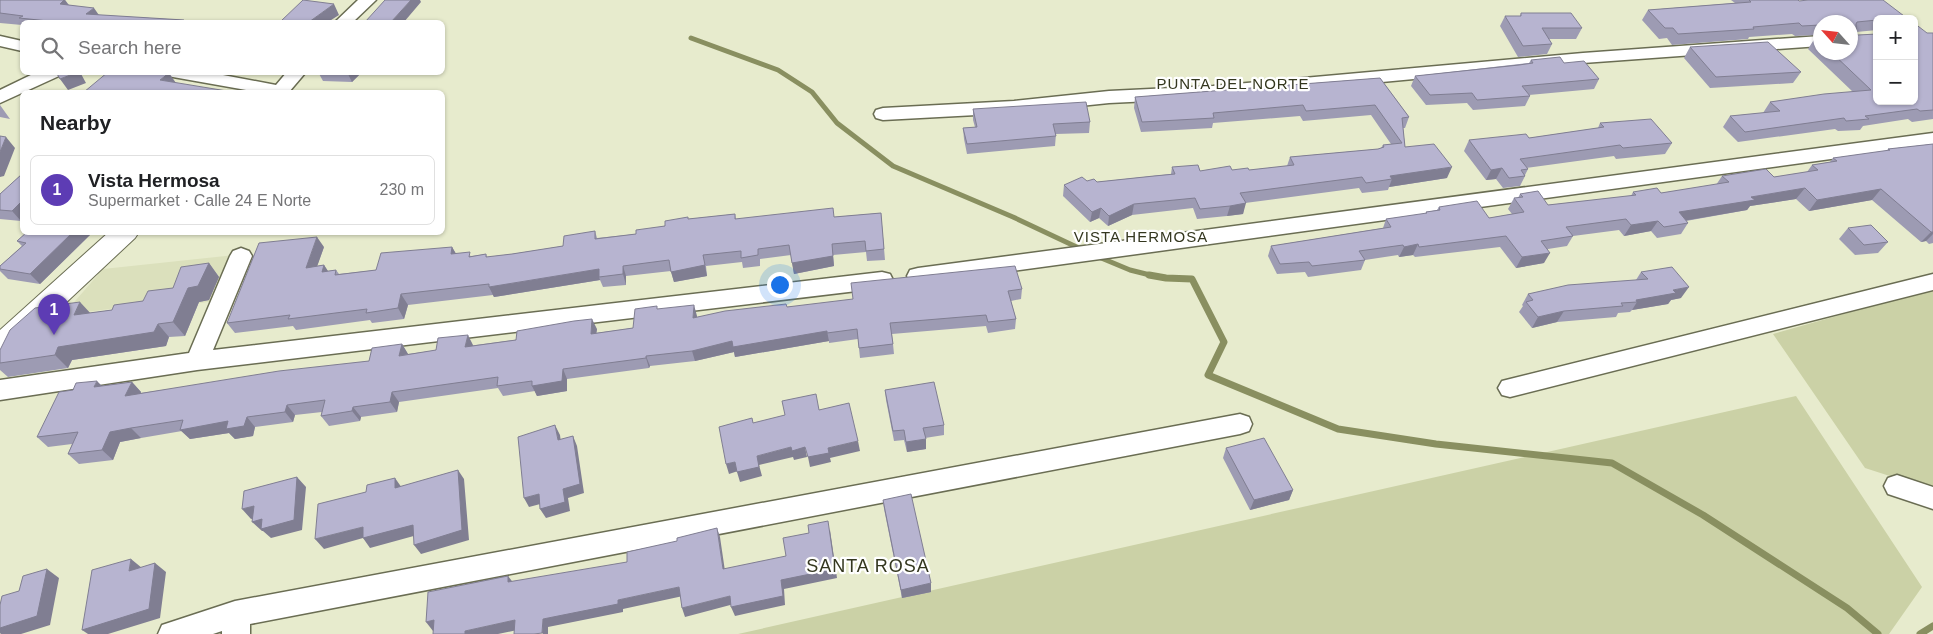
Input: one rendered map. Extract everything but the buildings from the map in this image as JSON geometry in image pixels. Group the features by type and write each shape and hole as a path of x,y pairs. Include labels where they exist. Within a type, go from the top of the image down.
{"main road":[{"path":"0,347 123,235"}],"street":[{"path":"345,20 368,0"},
{"path":"0,41 20,46"},
{"path":"883,114 1014,106 1109,97 1213,92 1583,58 1813,42"},
{"path":"0,97 47,75"},
{"path":"190,75 268,90"},
{"path":"281,90 294,75"},
{"path":"0,390 197,361 966,270 1933,138"},
{"path":"197,361 241,256"},
{"path":"1510,388 1933,282"},
{"path":"172,634 236,624 1240,424"},
{"path":"1897,486 1933,498"}],"shaded area":[{"path":"235,255 217,301 182,305 156,303 63,315 103,269"},
{"path":"1933,289 1933,490 1865,468 1773,334"},
{"path":"1796,396 1922,587 1889,634 738,634"}],"waterway":[{"path":"691,38 778,70 812,92 837,123 893,166 1013,217 1083,250"},
{"path":"1094,255 1130,270 1152,276"},
{"path":"1152,276 1192,279 1224,342 1208,375 1338,429 1436,444 1612,463 1703,515 1847,608 1878,634"},
{"path":"1920,634 1933,626"}],"place":[{"name":"Vista Hermosa","path":"54,335"}],"district":[{"name":"PUNTA DEL NORTE","path":"1233,83"},
{"name":"VISTA HERMOSA","path":"1141,236"},
{"name":"SANTA ROSA","path":"868,566"}]}
